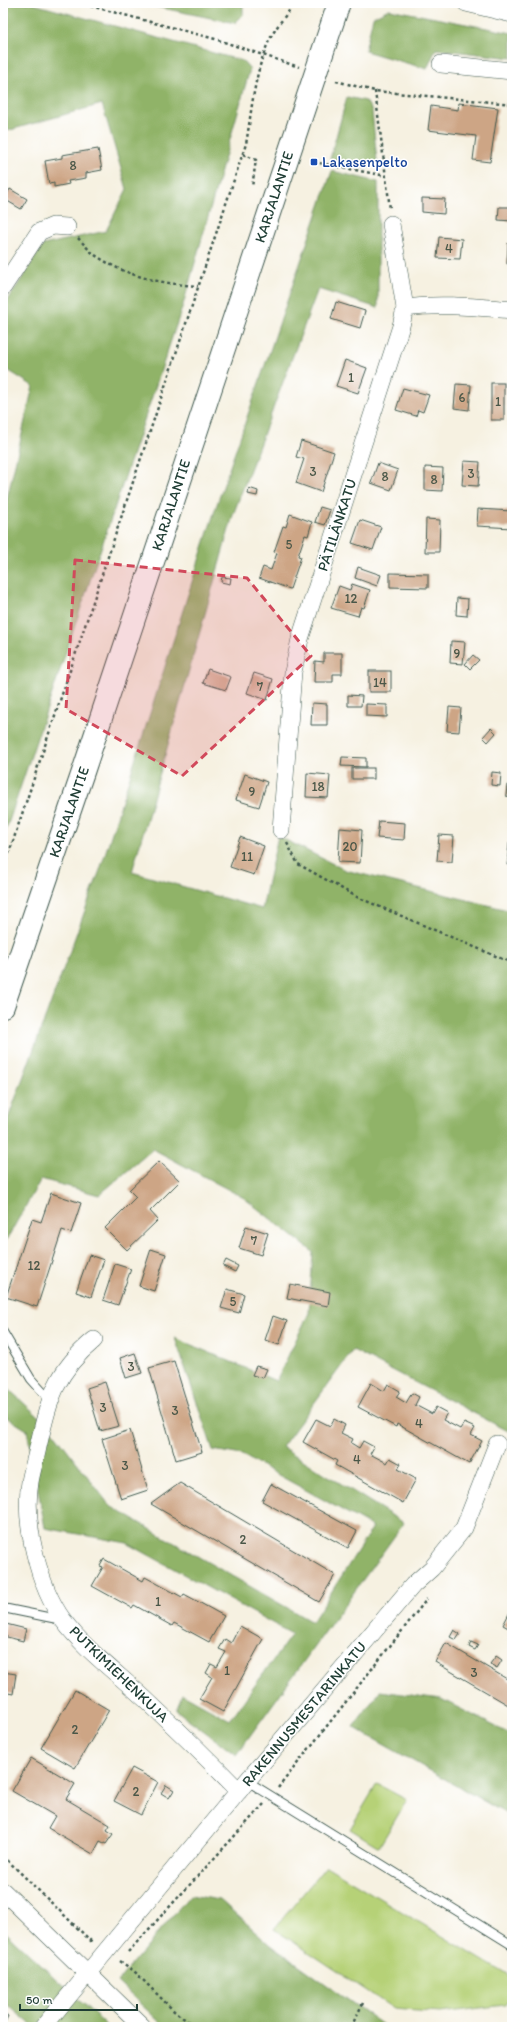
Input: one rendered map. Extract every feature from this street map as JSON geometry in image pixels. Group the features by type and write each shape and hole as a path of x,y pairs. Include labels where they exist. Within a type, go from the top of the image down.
{"main road":[{"name":"KARJALANTIE","path":"3,1006 339,3"}],"street":[{"path":"466,3 512,14"},
{"path":"441,64 512,71"},
{"name":"PÄTILÄNKATU","path":"281,830 293,672 300,639 401,326 405,308 392,224"},
{"path":"3,287 39,232 53,226 68,227"},
{"path":"405,308 428,305 460,305 512,310"},
{"name":"PUTKIMIEHENKUJA","path":"94,1340 69,1363 56,1384 50,1400 30,1483 30,1525 40,1570 63,1620 88,1648 243,1786"},
{"name":"RAKENNUSMESTARINKATU","path":"43,2027 243,1786 408,1591 432,1568 464,1528 497,1444"},
{"path":"3,1891 143,2027"}],"lane":[{"path":"3,1332 31,1379 50,1400"},
{"path":"3,1608 63,1620"},
{"path":"243,1786 512,1945"}],"path":[{"path":"79,3 215,40 299,68"},
{"path":"3,872 243,154 258,70 263,55 269,40 295,3"},
{"path":"336,81 375,91 512,104"},
{"path":"375,91 392,224"},
{"path":"243,154 256,160 252,187"},
{"path":"314,162 386,176"},
{"path":"68,227 96,256 121,270 166,284 198,286"},
{"path":"281,830 298,864 357,897 512,963"},
{"path":"120,1961 134,1971 174,2011 195,2027"},
{"path":"351,2027 363,2003"}],"highlighted area":[{"path":"75,560 247,578 311,656 182,776 66,709"}],"green space":[{"path":"3,3 30,3 243,61 250,69 183,305 3,839 3,516 33,386 3,367 3,308 43,245 106,231 127,189 102,104 3,132"},
{"path":"138,3 239,3 243,6 243,15 235,23"},
{"path":"389,9 512,33 512,58 436,49 427,69 365,51 373,17"},
{"path":"347,97 366,101 372,111 377,161 367,168 330,159"},
{"path":"332,171 378,182 378,308 318,289 233,515 132,872 262,909 278,836 345,870 512,911 512,1433 353,1350 282,1447 404,1523 236,1755 176,1710 183,1694 230,1720 292,1634 127,1543 45,1528 27,1430 3,1415 3,1384 50,1427 110,1506 312,1622 373,1527 242,1455 213,1450 175,1338 276,1381 309,1313 313,1252 244,1198 153,1149 99,1195 41,1179 3,1246 3,1132 100,870 215,510"},
{"path":"380,1691 441,1699 512,1735 512,1817 353,1727"},
{"path":"377,1784 407,1800 379,1847 350,1829"},
{"path":"326,1866 512,1978 512,1994 505,2005 440,2013 394,2009 274,1929"},
{"path":"190,1895 220,1900 271,1945 386,2027 165,2027 117,1982"},
{"path":"3,1930 108,2027 34,2027 3,2001"}],"building":[{"path":"459,103 498,108 490,162 473,160 476,136 428,130 431,106 458,110"},
{"path":"98,149 102,170 86,173 86,178 68,181 69,184 54,187 54,183 49,184 45,161 62,158 62,155"},
{"path":"10,189 27,199 21,209 4,199"},
{"path":"422,198 445,199 444,214 422,212"},
{"path":"499,207 512,207 512,221 498,220"},
{"path":"439,237 462,239 460,259 437,258"},
{"path":"508,243 512,243 512,264 507,264"},
{"path":"336,302 365,311 360,328 331,319"},
{"path":"345,360 367,368 358,393 336,386"},
{"path":"491,383 504,383 504,420 491,420"},
{"path":"456,384 471,385 469,410 454,408"},
{"path":"403,388 429,395 423,412 418,410 416,416 396,410"},
{"path":"301,441 334,452 321,492 296,483 304,459 296,457"},
{"path":"464,461 480,462 478,486 462,485"},
{"path":"378,463 398,470 391,490 371,483"},
{"path":"425,467 443,468 442,491 425,490"},
{"path":"249,488 258,491 257,496 248,494"},
{"path":"320,507 330,510 325,525 315,522"},
{"path":"478,509 512,511 512,528 477,526"},
{"path":"290,514 312,522 308,536 305,535 298,556 301,557 290,589 259,578 263,567 271,570 277,553 274,552 283,526 286,527"},
{"path":"426,519 440,520 439,552 425,552"},
{"path":"360,520 381,527 373,550 352,543"},
{"path":"358,567 381,575 377,586 355,578"},
{"path":"390,573 428,574 428,588 390,587"},
{"path":"222,577 231,578 230,584 221,582"},
{"path":"352,584 370,590 364,608 361,607 358,616 331,608 339,586 350,590"},
{"path":"457,598 468,599 467,616 456,615"},
{"path":"451,641 465,642 463,664 450,663"},
{"path":"324,653 342,653 342,674 333,674 333,682 314,682 315,661 324,662"},
{"path":"473,655 479,660 470,669 465,664"},
{"path":"208,669 231,677 226,690 203,683"},
{"path":"369,671 391,671 391,692 369,692"},
{"path":"254,673 273,679 267,700 247,693"},
{"path":"348,695 362,696 361,706 348,706"},
{"path":"312,703 327,704 327,725 311,725"},
{"path":"366,704 387,705 387,717 366,716"},
{"path":"449,707 461,708 459,732 447,731"},
{"path":"491,728 496,733 488,742 483,737"},
{"path":"342,757 366,758 366,767 341,766"},
{"path":"352,768 374,768 374,779 352,779"},
{"path":"492,772 501,773 500,786 491,785"},
{"path":"307,773 330,775 328,798 306,797"},
{"path":"245,774 267,782 259,807 236,800"},
{"path":"507,785 512,785 512,797 506,796"},
{"path":"379,821 405,823 404,840 377,838"},
{"path":"340,828 362,830 360,863 338,862"},
{"path":"439,835 454,836 452,862 437,861"},
{"path":"240,837 264,846 254,875 230,867"},
{"path":"509,843 512,843 512,865 507,865"},
{"path":"159,1161 180,1181 150,1211 158,1220 127,1250 105,1228 136,1197 129,1190"},
{"path":"51,1193 81,1203 71,1233 62,1230 37,1307 6,1297 32,1219 41,1222"},
{"path":"246,1226 268,1233 261,1255 239,1248"},
{"path":"151,1249 166,1254 154,1291 139,1286"},
{"path":"89,1255 104,1260 91,1297 76,1292"},
{"path":"226,1260 238,1266 235,1272 223,1266"},
{"path":"115,1264 131,1269 118,1305 103,1300"},
{"path":"290,1284 330,1292 328,1306 287,1298"},
{"path":"227,1289 244,1294 239,1313 221,1308"},
{"path":"273,1316 287,1321 279,1345 265,1340"},
{"path":"135,1353 142,1373 126,1378 120,1358"},
{"path":"174,1361 202,1452 176,1460 149,1368"},
{"path":"256,1366 267,1369 263,1378 252,1375"},
{"path":"105,1382 119,1426 100,1431 87,1388"},
{"path":"371,1383 384,1391 388,1384 400,1391 396,1397 406,1403 412,1393 419,1397 415,1405 432,1414 436,1407 447,1413 443,1420 460,1429 464,1423 475,1428 471,1435 482,1441 469,1464 397,1424 396,1427 358,1407"},
{"path":"316,1419 330,1426 334,1419 345,1425 341,1433 353,1439 351,1443 359,1448 363,1441 374,1447 370,1454 387,1463 390,1458 401,1464 398,1469 416,1479 403,1503 335,1465 337,1461 303,1442"},
{"path":"130,1430 148,1490 121,1499 102,1439"},
{"path":"180,1483 335,1575 319,1602 151,1504"},
{"path":"271,1484 357,1531 348,1548 262,1501"},
{"path":"104,1559 143,1581 145,1577 182,1597 184,1594 224,1616 209,1642 174,1623 172,1626 134,1605 132,1608 92,1586 103,1567 100,1566"},
{"path":"512,1608 512,1630 503,1625"},
{"path":"6,1624 26,1629 23,1641 3,1636"},
{"path":"240,1626 263,1639 223,1712 199,1699 212,1677 206,1673 211,1664 217,1667 226,1652 219,1649 225,1639 231,1643"},
{"path":"454,1630 460,1634 456,1640 450,1637"},
{"path":"471,1642 478,1645 475,1650 469,1647"},
{"path":"446,1643 512,1682 512,1703 510,1706 435,1662"},
{"path":"496,1656 502,1660 497,1668 490,1664"},
{"path":"3,1672 16,1674 13,1694 3,1692"},
{"path":"75,1690 109,1710 75,1768 41,1748"},
{"path":"31,1758 75,1784 66,1799 110,1825 107,1830 113,1834 106,1844 100,1841 93,1854 48,1828 55,1816 12,1791"},
{"path":"132,1768 158,1782 141,1815 114,1801"},
{"path":"166,1785 174,1790 169,1798 161,1793"},
{"path":"3,2014 8,2016 3,2027"}],"place":[{"name":"Lakasenpelto","path":"314,162"}]}
